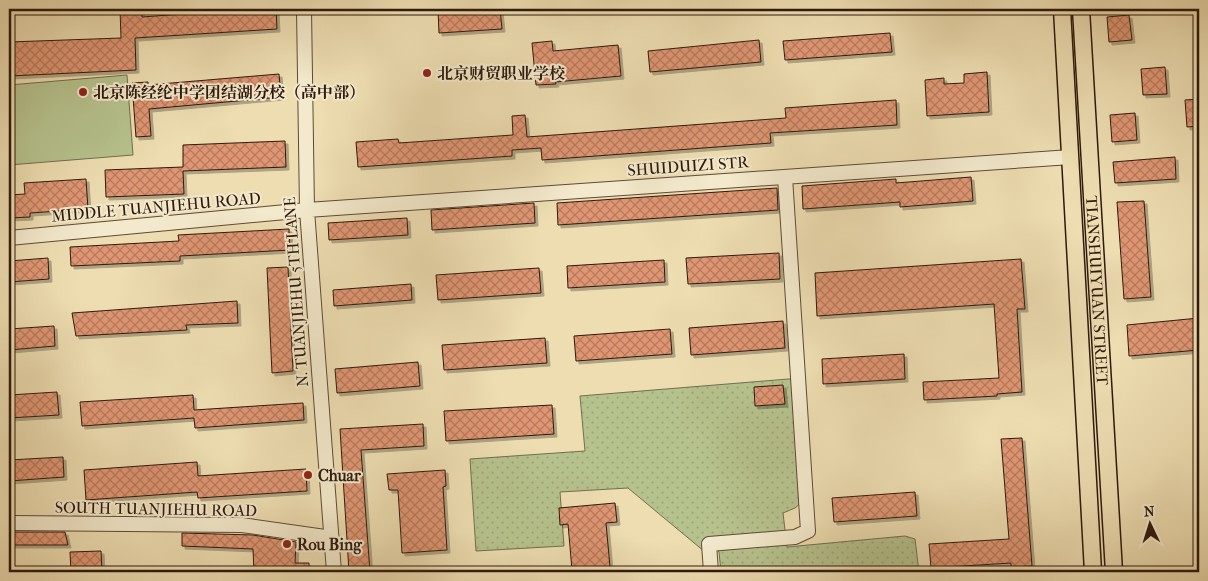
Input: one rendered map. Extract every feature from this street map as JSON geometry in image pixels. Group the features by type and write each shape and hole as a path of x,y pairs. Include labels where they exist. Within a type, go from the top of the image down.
{"main road":[{"name":"TIANSHUIYUAN STREET","path":"1062,9 1093,572"},
{"name":"TIANSHUIYUAN STREET","path":"1081,9 1114,572"}],"street":[{"name":"N. TUANJIEHU 5TH LANE","path":"304,9 307,210 334,572"},
{"name":"SHUIDUIZI STR","path":"307,210 1071,157"},
{"path":"711,572 709,544 796,537 808,531 785,177"},
{"name":"MIDDLE TUANJIEHU ROAD","path":"9,238 307,210"},
{"name":"SOUTH TUANJIEHU ROAD","path":"9,523 242,525 332,538"}],"green space":[{"path":"127,75 133,155 9,165 9,85"},
{"path":"801,378 810,495 795,508 783,513 787,547 905,536 915,539 919,572 721,572 719,552 714,546 705,552 628,488 560,492 564,546 476,551 470,459 585,451 580,396"}],"building":[{"path":"120,9 141,9 142,17 250,9 276,9 277,29 135,38 136,70 9,76 9,42 121,38"},
{"path":"438,9 500,9 502,29 439,33"},
{"path":"1129,15 1132,40 1109,42 1107,17"},
{"path":"890,33 892,52 785,60 783,41"},
{"path":"759,40 761,62 650,72 648,51"},
{"path":"552,41 553,51 618,45 621,76 536,85 532,43"},
{"path":"1165,67 1167,94 1143,95 1141,69"},
{"path":"987,72 989,112 927,116 925,80 944,78 944,84 964,83 964,74"},
{"path":"279,74 281,97 149,109 151,136 136,137 132,83 148,82 148,85"},
{"path":"1199,99 1199,126 1187,127 1185,100"},
{"path":"896,100 897,125 770,133 771,143 542,160 541,148 512,150 512,156 358,167 356,142 398,139 399,143 513,135 512,116 525,115 527,137 786,118 785,108"},
{"path":"1135,113 1137,140 1112,142 1110,115"},
{"path":"285,141 286,167 183,171 184,194 106,197 105,170 183,167 183,145"},
{"path":"1175,157 1176,179 1115,183 1113,162"},
{"path":"971,177 973,201 900,207 900,202 803,209 802,186 896,179 896,183"},
{"path":"86,179 88,209 30,213 30,217 9,218 9,195 25,194 24,183"},
{"path":"777,188 778,210 558,225 557,203"},
{"path":"1144,201 1151,297 1124,299 1117,202"},
{"path":"534,203 535,223 432,230 431,210"},
{"path":"407,218 408,235 329,240 328,223"},
{"path":"289,229 290,250 180,256 180,261 71,266 70,247 179,241 178,235"},
{"path":"779,253 780,279 688,284 686,258"},
{"path":"48,258 49,279 9,282 9,261"},
{"path":"1021,259 1025,309 1017,309 1022,392 997,394 997,396 924,400 923,382 999,378 994,304 817,316 815,273"},
{"path":"664,260 665,282 568,288 567,266"},
{"path":"288,267 293,371 272,373 267,268"},
{"path":"539,268 541,293 438,300 436,275"},
{"path":"411,284 412,300 334,306 333,290"},
{"path":"237,301 238,323 186,325 187,330 76,336 72,313"},
{"path":"1199,318 1199,350 1129,356 1127,325"},
{"path":"783,321 785,348 691,355 689,328"},
{"path":"54,326 55,346 9,350 9,329"},
{"path":"670,329 672,354 576,361 574,336"},
{"path":"545,338 547,363 444,370 442,345"},
{"path":"904,354 905,379 823,384 822,359"},
{"path":"418,362 420,386 337,393 335,369"},
{"path":"783,385 785,404 755,406 754,387"},
{"path":"57,392 59,415 9,418 9,395"},
{"path":"193,395 194,410 303,403 304,420 195,428 194,418 82,426 80,402"},
{"path":"552,405 554,434 446,441 444,411"},
{"path":"423,424 424,446 361,450 370,572 349,572 340,429"},
{"path":"1022,438 1032,566 1011,567 1011,563 931,568 929,544 1009,539 1001,439"},
{"path":"63,457 64,477 9,481 9,460"},
{"path":"197,462 198,476 306,469 307,491 198,498 197,492 86,500 84,470"},
{"path":"445,470 446,486 443,487 447,550 402,553 398,490 389,490 387,474"},
{"path":"915,492 917,516 834,522 832,498"},
{"path":"615,503 617,522 606,523 610,567 572,570 568,524 560,525 559,508"},
{"path":"9,532 65,532 68,545 9,545"},
{"path":"182,533 253,535 296,542 295,563 309,563 309,572 254,572 253,549 182,546"},
{"path":"101,551 102,572 71,572 70,552"}],"place":[{"name":"北京财贸职业学校","path":"427,73"},
{"name":"北京陈经纶中学团结湖分校（高中部）","path":"83,92"},
{"name":"Chuar","path":"308,475"},
{"name":"Rou Bing","path":"287,544"}]}
